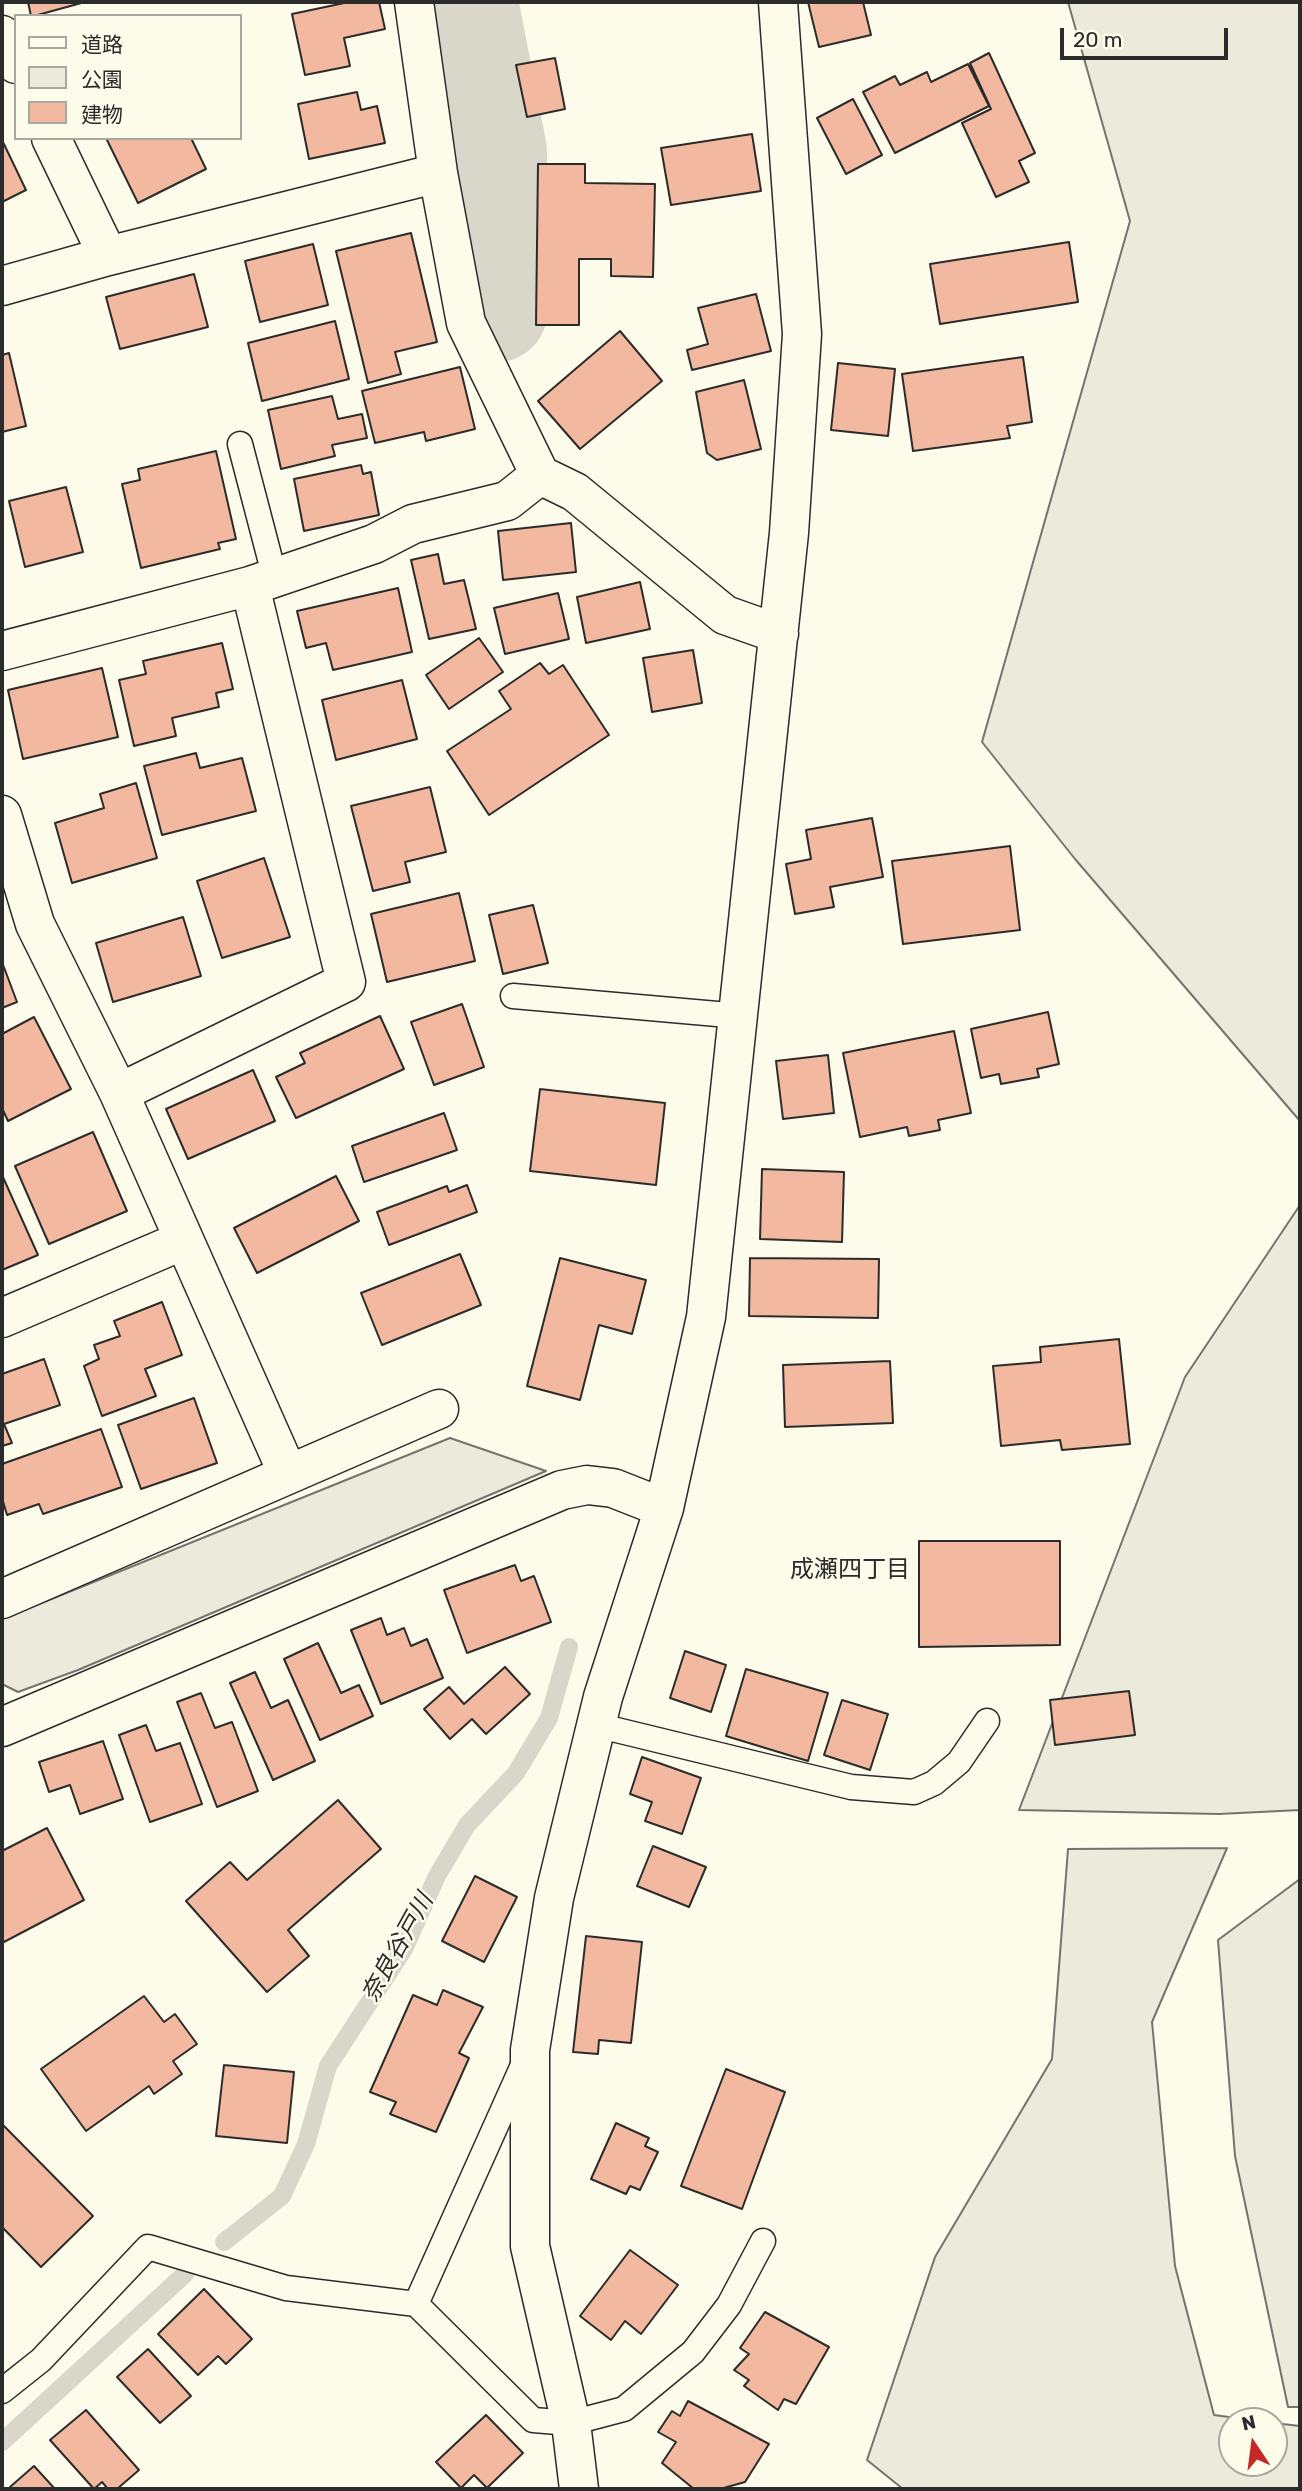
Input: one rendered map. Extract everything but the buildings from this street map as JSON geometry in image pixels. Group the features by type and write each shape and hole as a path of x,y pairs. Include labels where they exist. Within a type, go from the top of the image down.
{"street":[{"path":"414,2 438,173 466,323 540,475 575,492 725,615 779,634"},
{"path":"579,2489 571,2424 530,2246 530,2050 554,1898 603,1697 664,1508 706,1317 740,1016 789,533 802,334 778,2"},
{"path":"2,35 14,60"},
{"path":"52,140 108,256"},
{"path":"2,286 108,256 438,173"},
{"path":"2,651 262,582 374,544 413,524 507,501 540,475"},
{"path":"119,1093 346,982 262,582"},
{"path":"2,814 19,923 119,1093 288,1474"},
{"path":"2,1318 184,1240"},
{"path":"2,1599 439,1409"},
{"path":"2,1727 562,1490 587,1485 613,1488 664,1508"}],"lane":[{"path":"240,444 262,582"},
{"path":"513,996 740,1016"},
{"path":"596,1725 851,1787 914,1792 934,1783 959,1762 987,1721"},
{"path":"416,2304 530,2050"},
{"path":"2,2391 41,2360 148,2247 286,2288 416,2304 533,2420 571,2424 624,2409 693,2352 729,2305 763,2241"}],"green space":[{"path":"1068,2 1300,2 1300,1121 1075,859 982,742 1130,221"},
{"path":"1300,1205 1300,1810 1219,1814 1019,1810 1185,1377"},
{"path":"450,1438 546,1471 78,1670 18,1692 2,1684 2,1619"},
{"path":"1227,1848 1152,2022 1175,2266 1214,2415 1218,2416 1218,2477 1288,2477 1288,2425 1300,2426 1300,2489 903,2489 867,2460 935,2257 1052,2059 1068,1849"},
{"path":"1300,1879 1300,2407 1288,2407 1235,2156 1218,1940"}],"waterway":[{"path":"468,2 497,151 497,312"},
{"name":"奈良谷戸川","path":"224,2242 282,2196 306,2144 328,2066 404,1949 437,1876 467,1825 516,1773 549,1718 569,1647"},
{"name":"奈良谷戸川","path":"2,2442 186,2273"}],"district":[{"name":"成瀬四丁目","path":"850,1570"}]}
